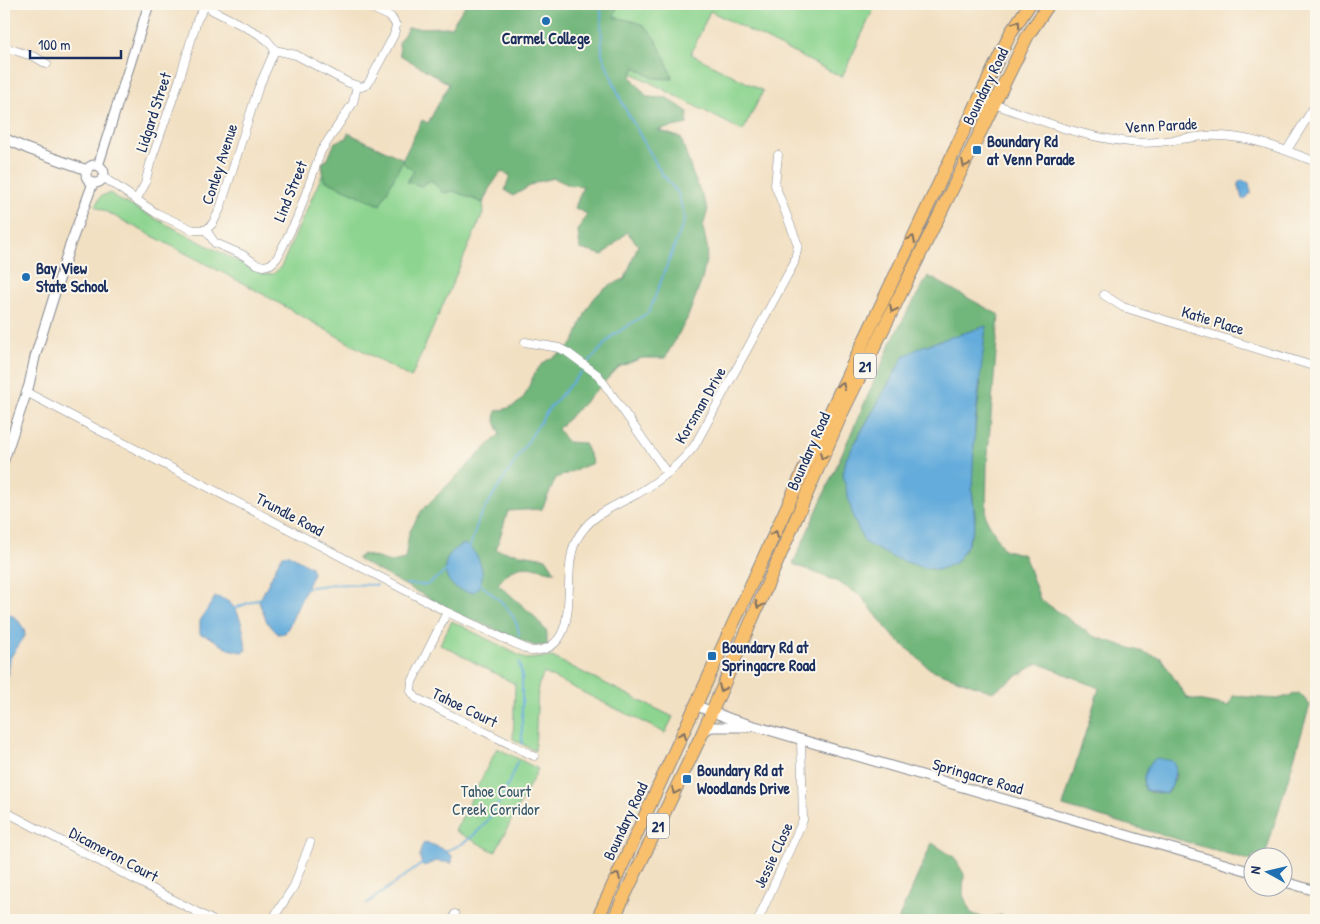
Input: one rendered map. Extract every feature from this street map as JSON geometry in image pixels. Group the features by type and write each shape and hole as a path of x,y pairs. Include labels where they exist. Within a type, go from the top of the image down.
{"highway":[{"name":"Boundary Road","path":"597,920 842,387 1012,32 1030,4"},
{"name":"Boundary Road","path":"613,920 703,732 842,413 1028,35 1049,4"}],"street":[{"path":"98,166 149,4"},
{"path":"206,4 248,30 257,33 267,40 275,50 296,55 314,66 357,86 368,84 396,30 394,21 391,18 363,4"},
{"name":"Lidgard Street","path":"136,200 146,184 197,20 206,4"},
{"path":"4,47 35,57 47,64"},
{"name":"Conley Avenue","path":"206,230 213,224 220,209 258,89 275,50"},
{"name":"Lind Street","path":"206,230 215,243 243,255 256,264 264,266 271,264 277,258 297,218 321,151 352,103 357,86"},
{"name":"Venn Parade","path":"980,100 1108,140 1156,142 1226,136 1245,138 1287,150 1316,162"},
{"path":"1287,150 1316,104"},
{"path":"4,138 28,149 87,170"},
{"name":"Korsman Drive","path":"543,651 553,647 568,618 570,560 575,542 587,524 601,512 638,493 667,473 682,461 696,445 797,255 795,235 775,185 778,155"},
{"path":"87,170 92,166 98,166 102,170 103,177 143,206 193,230 206,230"},
{"path":"87,170 87,178 93,183"},
{"path":"93,183 100,181 103,177"},
{"path":"4,460 68,248 93,183"},
{"name":"Katie Place","path":"1104,295 1124,307 1316,367"},
{"path":"525,342 567,352 598,375 667,473"},
{"name":"Trundle Road","path":"26,392 448,612 506,638 531,652 543,651"},
{"name":"Tahoe Court","path":"448,612 412,682 411,691 416,698 534,756"},
{"name":"Springacre Road","path":"696,706 801,739 1242,869"},
{"path":"703,732 711,727 759,726"},
{"name":"Jessie Close","path":"758,920 804,820 801,739"},
{"name":"Dicameron Court","path":"4,811 212,920"},
{"path":"272,920 294,886 310,843"},
{"path":"1292,884 1316,891"}],"green space":[{"path":"466,4 618,4 614,17 641,24 646,28 668,65 673,79 653,78 635,67 631,77 647,97 667,98 688,112 687,124 658,130 681,138 693,175 708,209 703,227 708,251 702,280 687,319 665,358 642,358 619,367 558,429 567,442 584,443 593,463 556,478 542,509 508,511 496,550 546,558 555,572 524,566 511,571 498,584 533,615 547,632 547,645 535,646 458,614 357,559 363,554 391,562 405,559 409,533 422,510 500,434 495,421 496,411 508,408 522,400 541,365 572,344 591,302 607,287 625,279 638,245 627,232 603,255 580,249 578,231 587,214 575,208 583,186 569,185 554,178 537,182 513,196 505,190 510,175 501,172 489,189 483,203 454,191 443,193 431,180 421,186 407,182 414,171 404,164 403,160 380,205 324,180 322,163 328,159 335,142 347,138 348,133 403,159 422,120 428,123 449,84 400,55 399,42 408,28 451,27"},
{"path":"618,4 876,4 842,77 710,11 691,54 763,91 743,131 632,73 635,67 653,78 613,17"},
{"path":"403,159 436,184 443,192 454,191 483,203 484,211 411,378 252,288 95,206 101,196 110,193 118,199 262,274 273,274 281,267 323,173 325,180"},
{"path":"928,276 999,315 987,466 986,518 1003,549 1024,555 1040,599 1093,636 1161,658 1187,698 1229,706 1233,696 1278,699 1299,693 1310,705 1268,846 1242,846 1242,858 1063,806 1099,688 1038,663 992,692 930,669 891,634 861,596 836,581 793,564 896,332","holes":["904,356 981,381 973,461 974,525 969,541 962,553 952,563 938,570 854,520 843,474 846,459","1172,761 1176,776 1169,792 1153,793 1145,790 1143,784"]},
{"name":"Tahoe Court Creek Corridor","path":"452,621 526,659 552,657 673,717 665,733 544,673 538,686 535,751 513,739 515,684 440,644"},
{"name":"Tahoe Court Creek Corridor","path":"497,748 538,769 495,852 455,831"},
{"path":"932,843 954,857 964,874 963,895 971,913 986,919 1001,915 1011,920 898,920"}],"water":[{"path":"1242,180 1249,183 1251,193 1245,199 1242,199 1238,183"},
{"path":"986,326 975,424 972,488 975,523 967,546 955,563 938,570 921,567 894,558 865,543 854,520 847,493 843,474 846,459 904,356 923,346"},
{"path":"464,544 475,553 481,566 481,580 479,587 474,592 463,591 455,587 446,573 448,557"},
{"path":"289,554 311,567 313,573 285,633 278,634 267,622 259,602 279,561 283,555"},
{"path":"215,597 230,603 235,609 244,634 246,650 244,652 225,647 200,634 200,621"},
{"path":"4,610 17,619 24,629 25,636 10,658 8,675 4,674"},
{"path":"1156,758 1172,761 1176,768 1172,786 1166,794 1145,790 1145,772"},
{"path":"425,842 441,848 452,856 452,863 436,861 424,866 420,854 421,847"}],"waterway":[{"path":"590,361 612,336 649,312 685,219 678,193 662,174 623,105 602,54 601,4"},
{"path":"469,549 480,516 548,410 582,371"},
{"path":"406,584 427,585 446,571"},
{"path":"304,588 336,584 377,585"},
{"path":"481,585 511,613 518,627 519,635"},
{"path":"233,609 261,598"},
{"path":"519,662 522,676 522,744"},
{"path":"445,851 471,838 491,816 506,790 517,762"},
{"path":"366,904 423,863"}],"place":[{"name":"Carmel College","path":"546,21"},
{"name":"Boundary Rd at Venn Parade","path":"977,150"},
{"name":"Bay View State School","path":"26,277"},
{"name":"Boundary Rd at Springacre Road","path":"712,656"},
{"name":"Boundary Rd at Woodlands Drive","path":"687,779"}]}
